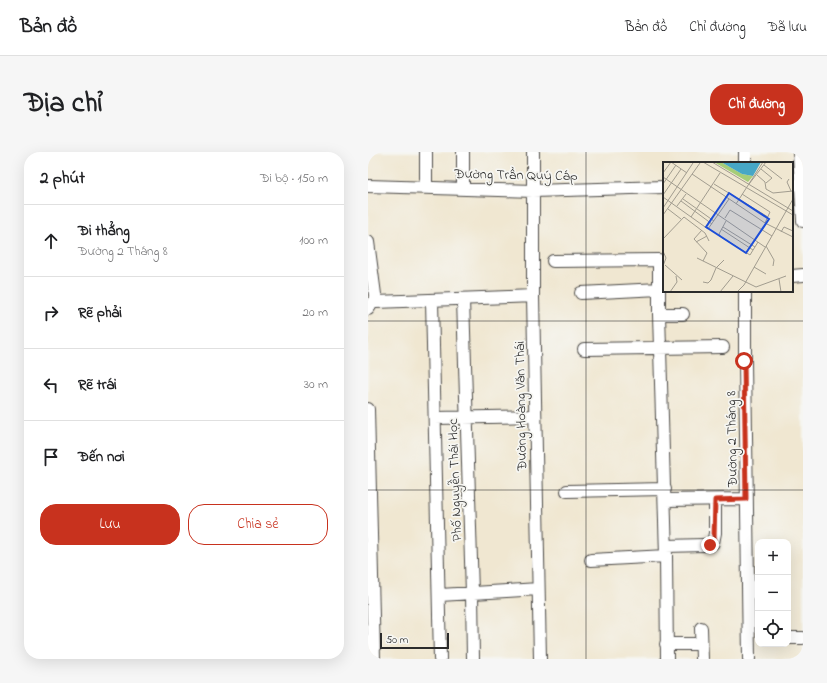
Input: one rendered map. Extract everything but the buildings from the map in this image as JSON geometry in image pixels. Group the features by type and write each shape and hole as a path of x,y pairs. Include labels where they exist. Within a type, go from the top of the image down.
{"street":[{"path":"426,152 426,187"},
{"path":"463,152 463,189"},
{"name":"Đường Hoàng Văn Thái","path":"533,152 533,296 540,659"},
{"path":"745,152 746,162"},
{"path":"799,152 803,221"},
{"name":"Đường Trần Quý Cáp","path":"368,189 426,187 533,191 663,187"},
{"path":"368,242 372,304 533,296"},
{"path":"553,261 659,260 658,289 665,495 667,659"},
{"path":"793,276 803,275"},
{"path":"581,293 658,289"},
{"name":"Đường 2 Tháng 8","path":"745,292 744,361 746,499 753,640 749,659"},
{"name":"Phố Nguyễn Thái Học","path":"463,299 473,659"},
{"name":"Phố Nguyễn Thái Học","path":"432,300 440,595 440,659"},
{"path":"659,314 683,314"},
{"path":"584,349 723,347"},
{"path":"368,409 370,623 374,659"},
{"path":"435,418 535,416"},
{"path":"567,491 665,495 715,500 746,499"},
{"path":"591,560 710,545 713,543 715,533 715,500"},
{"path":"440,595 538,589"},
{"path":"701,628 702,659"},
{"path":"791,638 803,638"},
{"path":"666,644 702,644"}],"route":[{"path":"710,545 713,543 715,533 715,500 746,499 744,361"}]}
